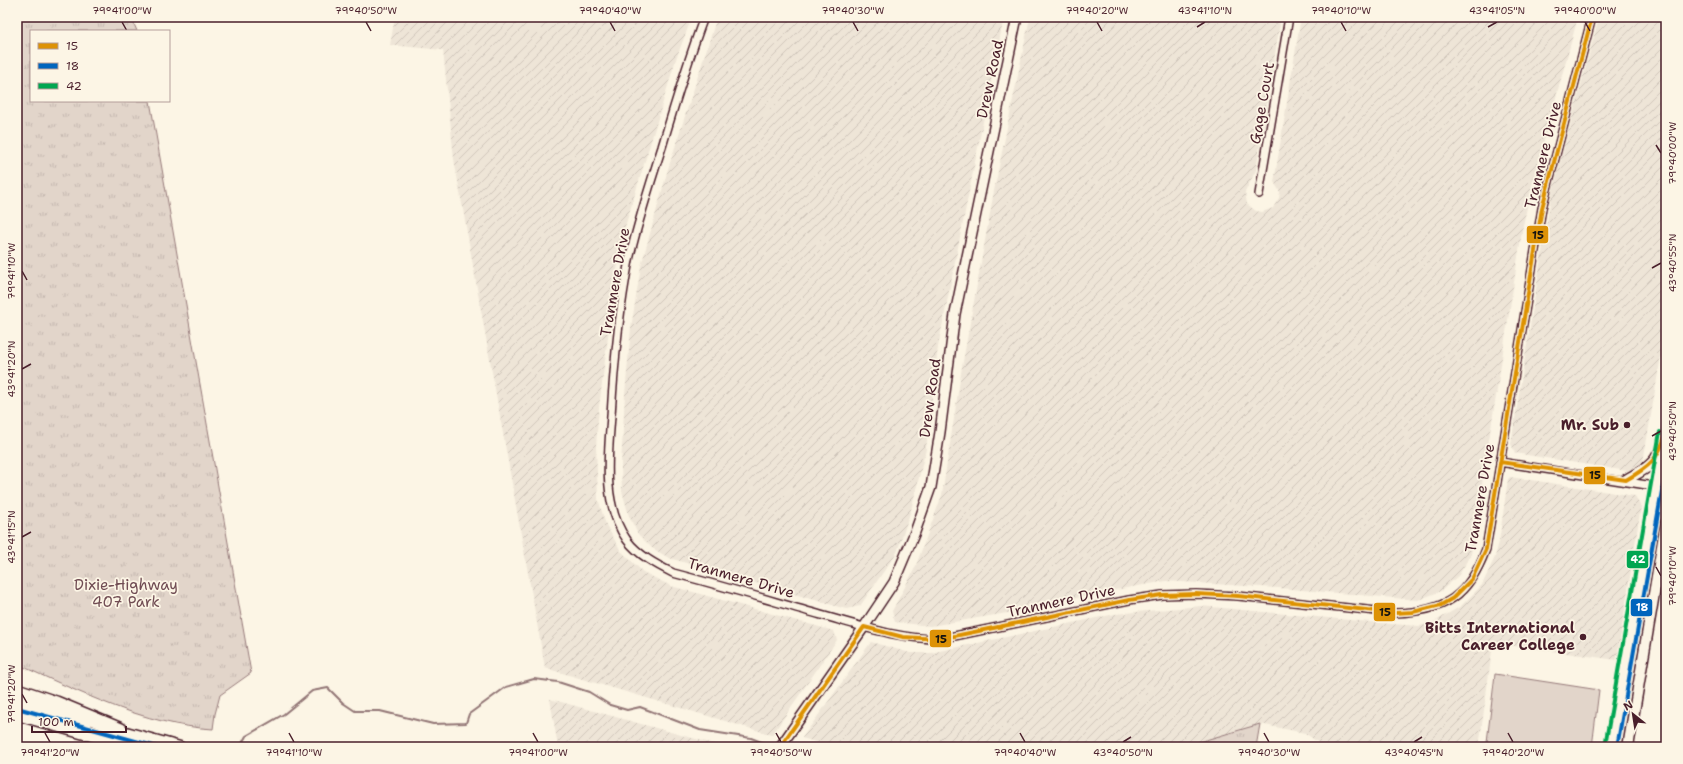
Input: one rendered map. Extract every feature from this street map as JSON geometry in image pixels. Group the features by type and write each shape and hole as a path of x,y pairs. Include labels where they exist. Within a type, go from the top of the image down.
{"highway":[{"path":"17,690 56,703 121,730"}],"main road":[{"path":"1626,480 1643,470 1657,459 1666,434"},
{"path":"1611,747 1662,486 1666,434"},
{"path":"1628,747 1666,527"},
{"path":"17,702 180,747"},
{"path":"17,715 130,747"}],"street":[{"name":"Tranmere Drive","path":"704,17 642,213 629,260 618,334 608,459 612,500 618,522 627,540 656,565 674,573 903,637 940,639 1129,600 1162,596 1196,594 1238,596 1395,613 1429,610 1450,600 1468,585 1478,570 1486,549 1542,208 1592,17"},
{"name":"Drew Road","path":"780,747 894,582 915,532 931,487 940,432 955,314 1017,17"},
{"name":"Gage Court","path":"1259,194 1289,17"},
{"path":"1500,462 1662,486"}],"shaded area":[{"path":"395,17 692,17 676,59 624,230 615,282 599,407 596,446 598,499 606,525 621,551 643,572 671,586 834,631 837,640 772,735 545,668 454,159 443,50 390,45"},
{"path":"717,17 1004,17 938,347 926,449 911,510 897,552 860,606 846,609 669,558 652,548 638,534 629,516 622,491 621,465 625,394 631,328 641,266 668,169"},
{"path":"1030,17 1281,17 1256,170 1245,192 1247,204 1256,211 1262,212 1273,208 1279,198 1280,192 1274,182 1301,17 1578,17 1534,177 1523,225 1471,554 1459,575 1441,591 1418,600 1279,588 1166,581 1104,592 1013,612 930,626 895,622 892,611 915,568 942,495 962,367 994,191"},
{"path":"1599,17 1666,17 1666,326 1643,462 1628,471 1515,453 1511,444 1551,196"},
{"path":"1510,477 1635,496 1641,506 1617,660 1493,643 1479,747 1324,747 1305,733 1260,724 1182,747 832,747 802,738 871,642 910,653 930,653 1115,614 1201,606 1420,626 1434,622 1461,606 1482,585 1495,557 1499,542 1508,479"},
{"path":"550,699 725,747 558,747"}],"green space":[{"name":"Dixie-Highway 407 Park","path":"17,17 131,17 137,30 30,30 30,102 150,102 251,673 220,695 213,729 187,726 137,714 89,696 17,664"},
{"path":"1495,674 1599,690 1592,747 1520,747 1487,742"},
{"path":"1260,724 1256,747 1182,747"}],"waterway":[{"path":"240,747 246,736 284,714 312,691 328,688 343,703 355,711 380,711 433,724 466,723 469,714 506,687 534,679 558,682 589,692 610,705 627,710 640,707 700,730 751,738 764,743"}],"transit line":[{"name":"15","path":"780,747 864,627 903,637 940,639 1129,600 1162,595 1196,594 1238,596 1395,613 1413,612 1441,605 1453,598 1472,579 1486,549 1542,208 1592,17"},
{"name":"42","path":"1605,746 1660,432"},
{"name":"15","path":"1500,462 1626,480 1641,471 1652,461 1660,449 1666,433"},
{"name":"18","path":"1617,747 1666,468"},
{"name":"18","path":"17,708 157,747"}],"place":[{"name":"Mr. Sub","path":"1627,425"},
{"name":"Bitts International Career College","path":"1583,637"}]}
